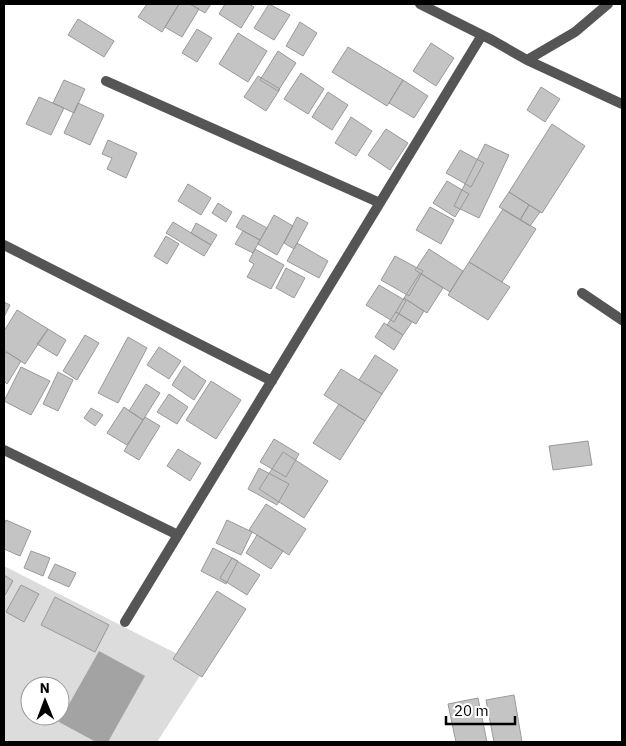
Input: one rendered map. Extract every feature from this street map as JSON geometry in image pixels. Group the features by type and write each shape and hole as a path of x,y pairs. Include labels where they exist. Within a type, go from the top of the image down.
{"street":[{"path":"420,4 527,60 622,104"},
{"path":"527,60 575,32 608,4"},
{"path":"125,622 482,35"},
{"path":"106,81 380,203"},
{"path":"4,246 272,381"},
{"path":"582,293 622,320"},
{"path":"4,450 178,535"}],"shaded area":[{"path":"4,566 205,668 157,742 4,742"},
{"path":"99,651 145,676 108,742 96,742 66,726 70,726 70,702"}],"building":[{"path":"147,4 179,4 162,32 138,17"},
{"path":"179,4 190,4 199,9 182,37 165,27"},
{"path":"190,4 211,4 205,13"},
{"path":"225,4 249,4 254,7 241,28 219,14"},
{"path":"269,4 290,15 274,40 254,28"},
{"path":"78,19 114,41 104,57 68,35"},
{"path":"300,22 317,33 303,56 286,46"},
{"path":"197,29 212,38 197,62 182,53"},
{"path":"238,33 267,51 248,82 219,64"},
{"path":"431,43 454,58 436,86 413,71"},
{"path":"348,47 403,80 387,106 332,72"},
{"path":"278,51 296,63 278,91 260,80"},
{"path":"301,73 324,89 308,114 284,99"},
{"path":"258,76 280,89 266,111 244,97"},
{"path":"64,80 85,89 74,113 53,103"},
{"path":"403,80 428,96 414,118 389,103"},
{"path":"541,87 560,99 545,122 527,110"},
{"path":"328,92 348,105 332,130 312,117"},
{"path":"39,97 64,108 51,135 26,124"},
{"path":"78,103 104,115 90,145 64,133"},
{"path":"351,117 372,131 356,156 335,143"},
{"path":"552,124 585,146 542,213 509,192"},
{"path":"386,129 408,143 390,170 368,155"},
{"path":"108,140 137,153 126,178 107,169 112,158 102,154"},
{"path":"485,144 509,155 479,218 454,206"},
{"path":"460,150 484,163 471,187 446,173"},
{"path":"447,181 469,194 455,217 433,203"},
{"path":"188,184 211,198 201,215 178,201"},
{"path":"509,192 529,205 520,220 499,207"},
{"path":"218,203 232,212 226,222 212,213"},
{"path":"529,205 540,212 530,226 520,220"},
{"path":"430,207 454,220 441,244 416,230"},
{"path":"503,209 536,229 502,282 469,262"},
{"path":"243,215 267,228 260,240 236,227"},
{"path":"274,215 293,226 277,255 258,244"},
{"path":"297,217 308,223 294,249 284,243"},
{"path":"173,222 211,245 204,256 166,233"},
{"path":"196,223 217,235 211,245 191,233"},
{"path":"243,231 260,240 253,253 235,244"},
{"path":"166,236 179,244 167,264 154,256"},
{"path":"297,243 328,261 319,278 287,261"},
{"path":"255,249 284,265 271,289 247,277 254,264 249,261"},
{"path":"429,249 463,271 450,292 415,270"},
{"path":"395,256 423,271 409,296 381,280"},
{"path":"469,262 510,287 488,320 448,295"},
{"path":"286,268 305,278 294,298 276,288"},
{"path":"420,273 443,288 427,313 404,298"},
{"path":"379,285 406,301 394,322 366,305"},
{"path":"404,298 424,311 416,324 396,312"},
{"path":"4,302 10,305 4,317"},
{"path":"17,310 48,329 25,364 4,350 4,331"},
{"path":"396,312 412,322 403,335 387,325"},
{"path":"384,323 403,335 394,350 375,337"},
{"path":"48,329 66,340 57,356 37,344"},
{"path":"85,335 99,343 77,380 63,371"},
{"path":"128,337 147,348 118,403 98,393"},
{"path":"159,347 181,361 169,379 147,365"},
{"path":"6,352 21,361 7,384 4,381 4,356"},
{"path":"375,355 398,370 382,394 359,380"},
{"path":"184,366 206,381 194,400 172,385"},
{"path":"21,367 50,381 31,415 4,401"},
{"path":"341,369 382,394 365,421 324,395"},
{"path":"58,372 73,380 58,411 43,404"},
{"path":"211,381 241,400 216,439 186,420"},
{"path":"146,384 160,393 143,420 129,411"},
{"path":"169,394 188,407 177,424 157,412"},
{"path":"339,404 365,421 340,460 313,443"},
{"path":"124,407 143,420 127,445 107,433"},
{"path":"91,408 103,415 95,426 84,418"},
{"path":"145,417 160,426 139,460 124,451"},
{"path":"274,439 299,454 286,477 260,462"},
{"path":"588,441 592,465 553,470 549,446"},
{"path":"178,449 201,463 190,481 167,466"},
{"path":"283,452 328,481 304,518 259,489"},
{"path":"259,468 289,484 277,505 248,489"},
{"path":"266,504 306,529 289,555 249,530"},
{"path":"6,520 31,531 20,556 4,549 4,526"},
{"path":"227,520 252,532 241,555 216,543"},
{"path":"257,535 283,551 271,569 246,553"},
{"path":"213,548 238,561 226,584 201,571"},
{"path":"31,551 50,558 43,576 24,568"},
{"path":"232,558 260,575 247,595 220,578"},
{"path":"55,564 76,573 69,587 48,578"},
{"path":"4,575 13,581 5,595 4,595"},
{"path":"21,585 39,594 24,622 6,612"},
{"path":"217,591 246,609 202,677 173,659"},
{"path":"55,597 109,625 95,652 41,625"},
{"path":"514,695 522,742 494,742 486,700"},
{"path":"478,698 487,742 456,742 448,704"}]}
